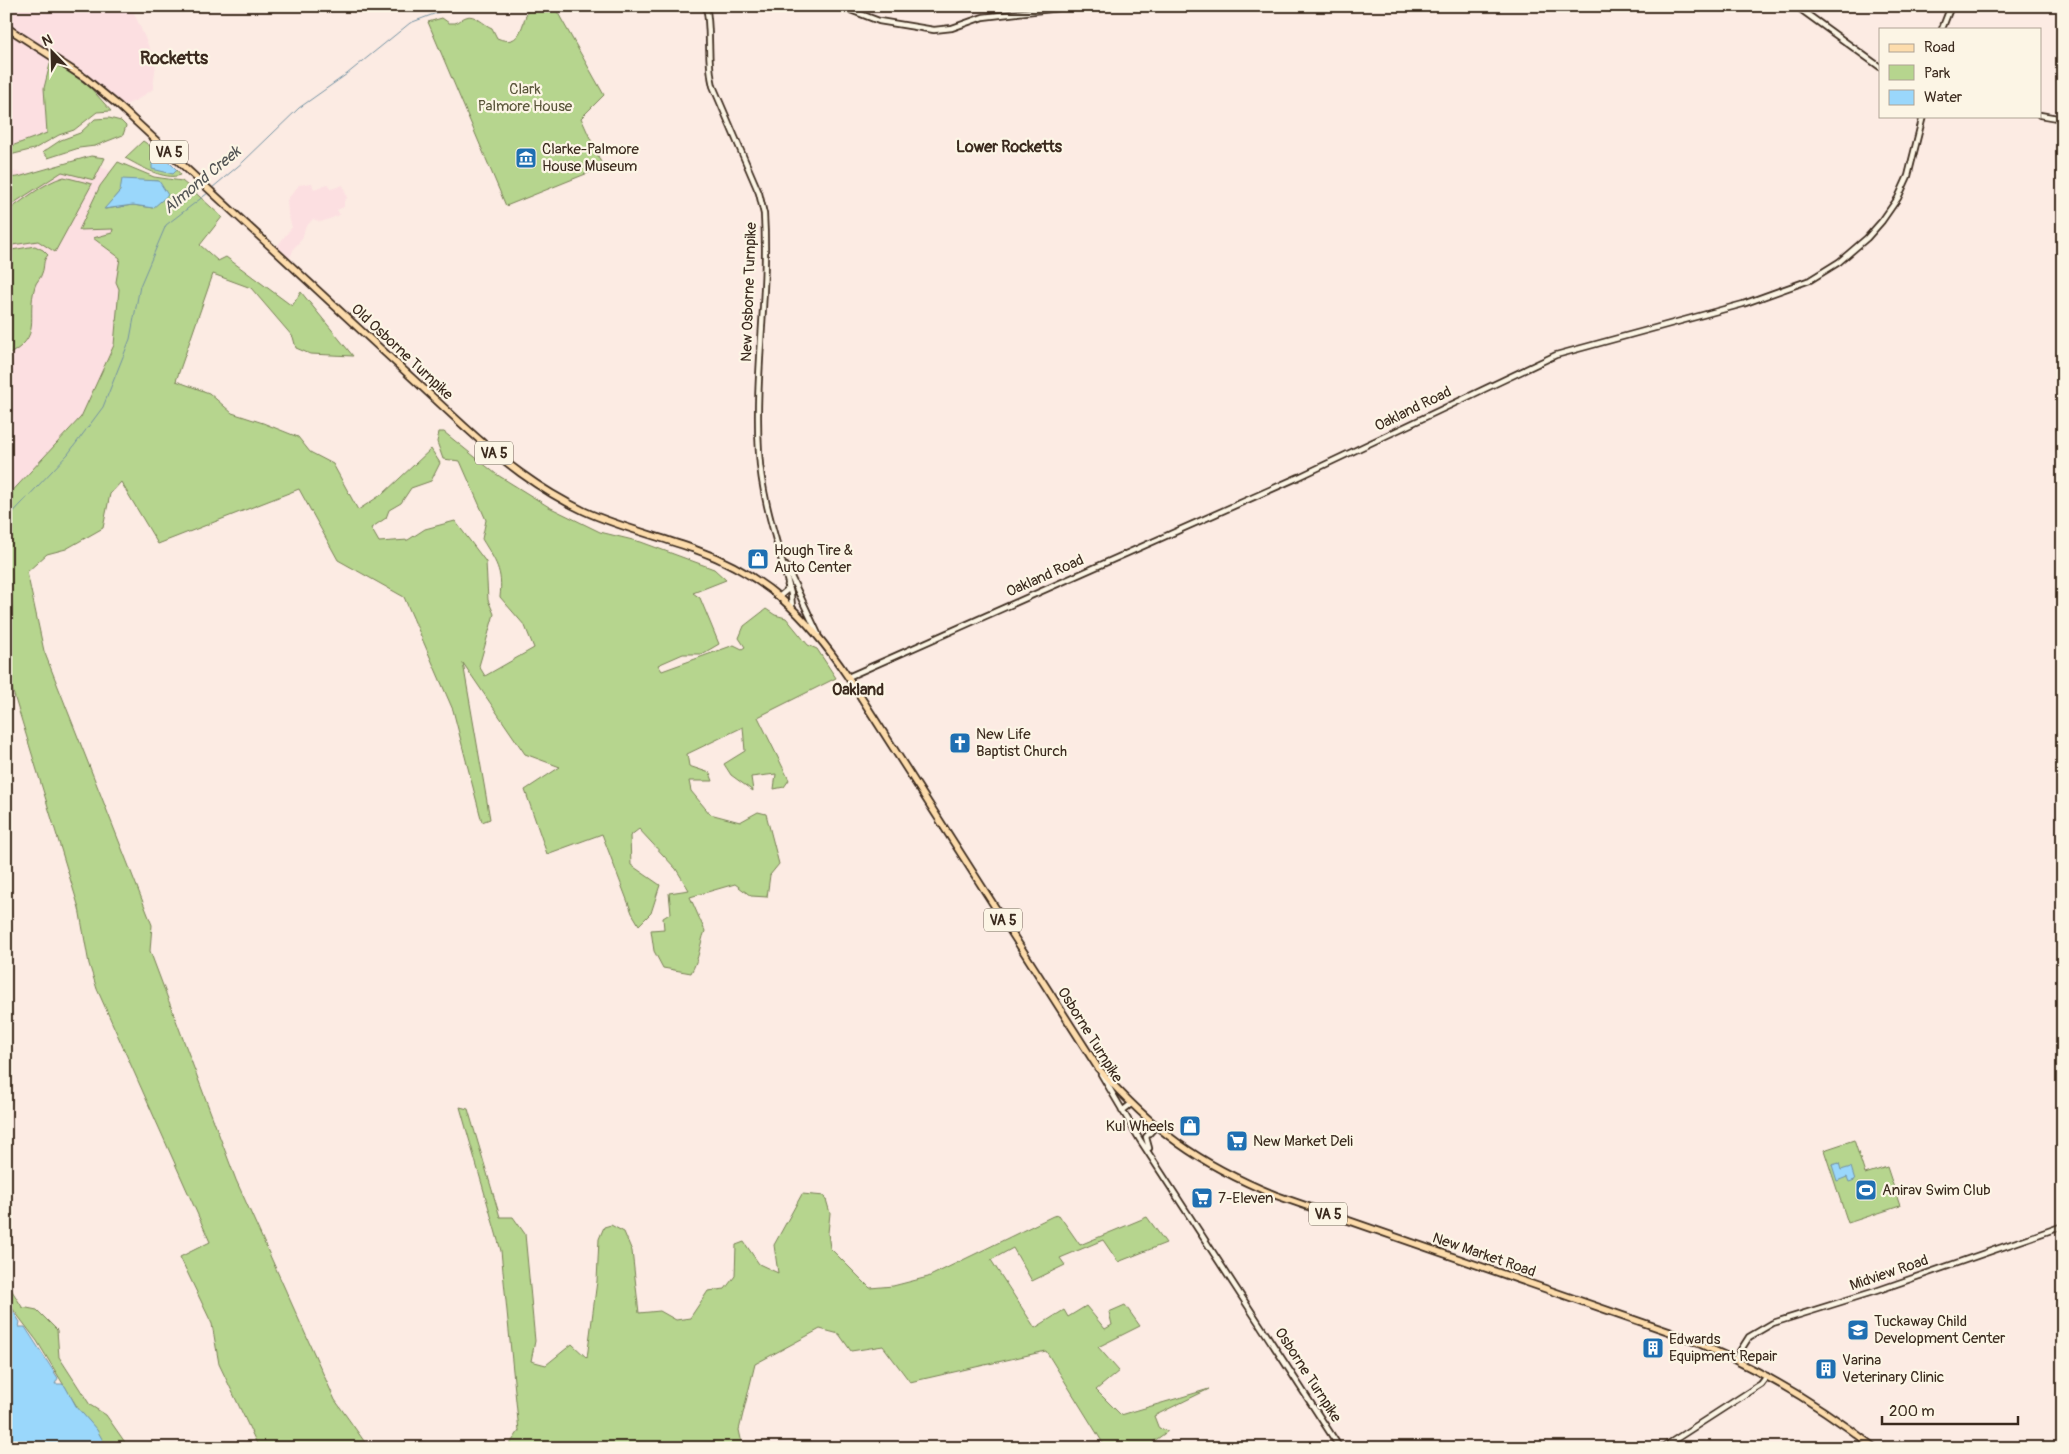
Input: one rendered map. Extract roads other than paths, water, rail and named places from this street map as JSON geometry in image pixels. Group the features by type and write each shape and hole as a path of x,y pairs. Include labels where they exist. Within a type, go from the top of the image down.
{"main road":[{"name":"Old Osborne Turnpike","path":"6,27 99,89 464,426 523,476 585,511 730,564 763,583 780,596 818,635"},
{"name":"Osborne Turnpike","path":"818,635 848,677 1098,1068"},
{"name":"New Market Road","path":"1098,1068 1131,1104 1156,1127 1207,1163 1240,1180 1275,1195 1670,1332 1735,1359 1767,1376 1832,1416 1875,1448"}],"street":[{"name":"New Osborne Turnpike","path":"706,6 709,69 713,86 759,193 764,214 758,395 759,452 765,500 782,557 792,607"},
{"path":"840,6 878,21 934,30 952,28 983,17 1077,6"},
{"path":"1796,6 1879,65"},
{"path":"1942,28 1951,6"},
{"path":"2042,115 2063,119"},
{"name":"Oakland Road","path":"848,677 1308,473 1414,424 1548,358 1743,304 1810,280 1840,262 1867,238 1898,198 1908,176 1922,118"},
{"name":"New Osborne Turnpike","path":"782,557 818,635"},
{"path":"780,596 787,590 788,583"},
{"name":"Osborne Turnpike","path":"1098,1068 1122,1111 1340,1448"},
{"path":"1122,1111 1131,1104"},
{"path":"1151,1154 1146,1137 1156,1127"},
{"name":"Midview Road","path":"1735,1359 1749,1337 1773,1323 1878,1290 2063,1226"},
{"path":"1662,1448 1761,1384 1767,1376"}],"water":[{"path":"159,152 177,170 173,174 152,169 152,153"},
{"path":"122,179 159,181 168,195 153,208 133,205 104,209 120,191"},
{"path":"1839,1163 1841,1170 1851,1167 1855,1180 1849,1182 1847,1177 1837,1181 1832,1165"},
{"path":"6,1300 20,1322 19,1327 25,1327 58,1378 55,1384 65,1386 76,1406 97,1430 107,1448 6,1448"}],"waterway":[{"name":"Almond Creek","path":"212,188 243,162 299,108 347,74 410,23 455,6"},
{"name":"Almond Creek","path":"6,520 68,454 103,407 130,339 140,286 166,225 208,193"}],"place":[{"name":"Clarke-Palmore House Museum","path":"526,158"},
{"name":"Hough Tire & Auto Center","path":"758,559"},
{"name":"New Life Baptist Church","path":"960,743"},
{"name":"Kul Wheels","path":"1190,1126"},
{"name":"New Market Deli","path":"1237,1141"},
{"name":"Anirav Swim Club","path":"1866,1190"},
{"name":"7-Eleven","path":"1202,1198"},
{"name":"Tuckaway Child Development Center","path":"1858,1330"},
{"name":"Edwards Equipment Repair","path":"1653,1348"},
{"name":"Varina Veterinary Clinic","path":"1826,1369"}],"district":[{"name":"Rocketts","path":"174,58"},
{"name":"Lower Rocketts","path":"1009,147"},
{"name":"Oakland","path":"858,690"}],"park label":[{"name":"Clark Palmore House","path":"525,98"}]}
